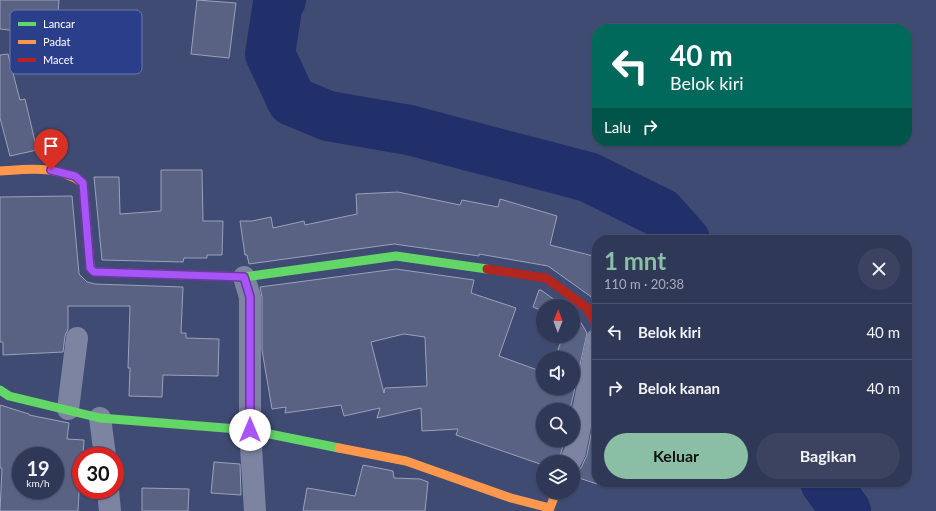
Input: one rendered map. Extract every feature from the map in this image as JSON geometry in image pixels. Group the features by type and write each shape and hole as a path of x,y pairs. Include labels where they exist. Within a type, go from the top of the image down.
{"street":[{"path":"0,171 38,168 75,176 83,183 90,268 94,272 244,277 396,256 546,278 587,308 592,317"},
{"path":"244,277 250,297 250,430 255,511"},
{"path":"68,409 77,338"},
{"path":"574,455 592,365"},
{"path":"0,390 9,396 68,409 100,418 250,430 406,461 510,505 556,504"},
{"path":"100,418 104,447"},
{"path":"109,499 110,511"}],"building":[{"path":"0,0 59,0 58,10 10,10 10,30 0,29"},
{"path":"197,0 236,3 229,58 191,54"},
{"path":"8,54 10,62 10,74 13,74 20,100 25,99 37,150 10,156 0,118 0,55"},
{"path":"161,170 202,170 203,221 223,221 222,255 207,255 207,258 184,258 183,262 102,260 94,177 119,177 120,214 161,211"},
{"path":"398,192 460,205 462,200 498,207 500,199 557,216 550,245 592,256 592,297 548,266 479,254 479,256 394,244 249,264 247,255 245,255 240,221 252,221 271,217 273,228 304,221 305,225 357,214 356,194"},
{"path":"72,196 79,274 87,282 95,284 183,287 181,333 186,333 186,338 219,339 218,376 163,375 162,397 129,396 130,368 128,368 130,306 68,306 68,329 65,336 63,352 3,355 3,342 0,342 0,197"},
{"path":"396,269 474,280 471,293 516,308 499,356 536,369 536,395 573,395 572,403 536,403 536,447 563,447 560,455 536,455 536,463 456,435 458,429 422,431 421,408 377,418 380,408 344,416 341,405 285,413 286,407 272,409 262,350 262,297 260,287","holes":["404,334 425,337 427,386 385,388 384,393 371,342"]},
{"path":"539,290 553,299 536,299 536,308 533,307"},
{"path":"580,321 587,333 580,365 580,351 558,351 560,343 580,343"},
{"path":"0,405 29,415 69,423 67,439 84,440 84,447 72,447 72,499 79,499 78,511 0,511 2,468 0,468"},
{"path":"592,430 592,482 580,478 581,468 587,455"},
{"path":"214,462 240,464 241,495 211,493"},
{"path":"363,465 393,471 394,478 420,479 428,482 425,511 303,511 307,488 355,496"},
{"path":"142,488 189,489 188,511 142,511"}],"waterway":[{"path":"281,0 278,3 270,54 292,101 328,116 409,130 588,177 661,213 681,235"},
{"path":"829,487 846,511"}],"traffic: fast":[{"path":"90,265 90,268 95,272 244,277 396,256 487,269"},
{"path":"0,390 9,396 100,418 250,430 339,448"}],"traffic: slow":[{"path":"0,171 33,169 53,171 63,173 83,183 90,265"},
{"path":"339,448 406,461 511,498 550,508 553,499"}],"traffic: jam":[{"path":"487,269 546,278 587,308 592,317"}],"route":[{"path":"51,170 75,176 83,183 90,268 94,272 244,277 250,297 250,430"}]}
